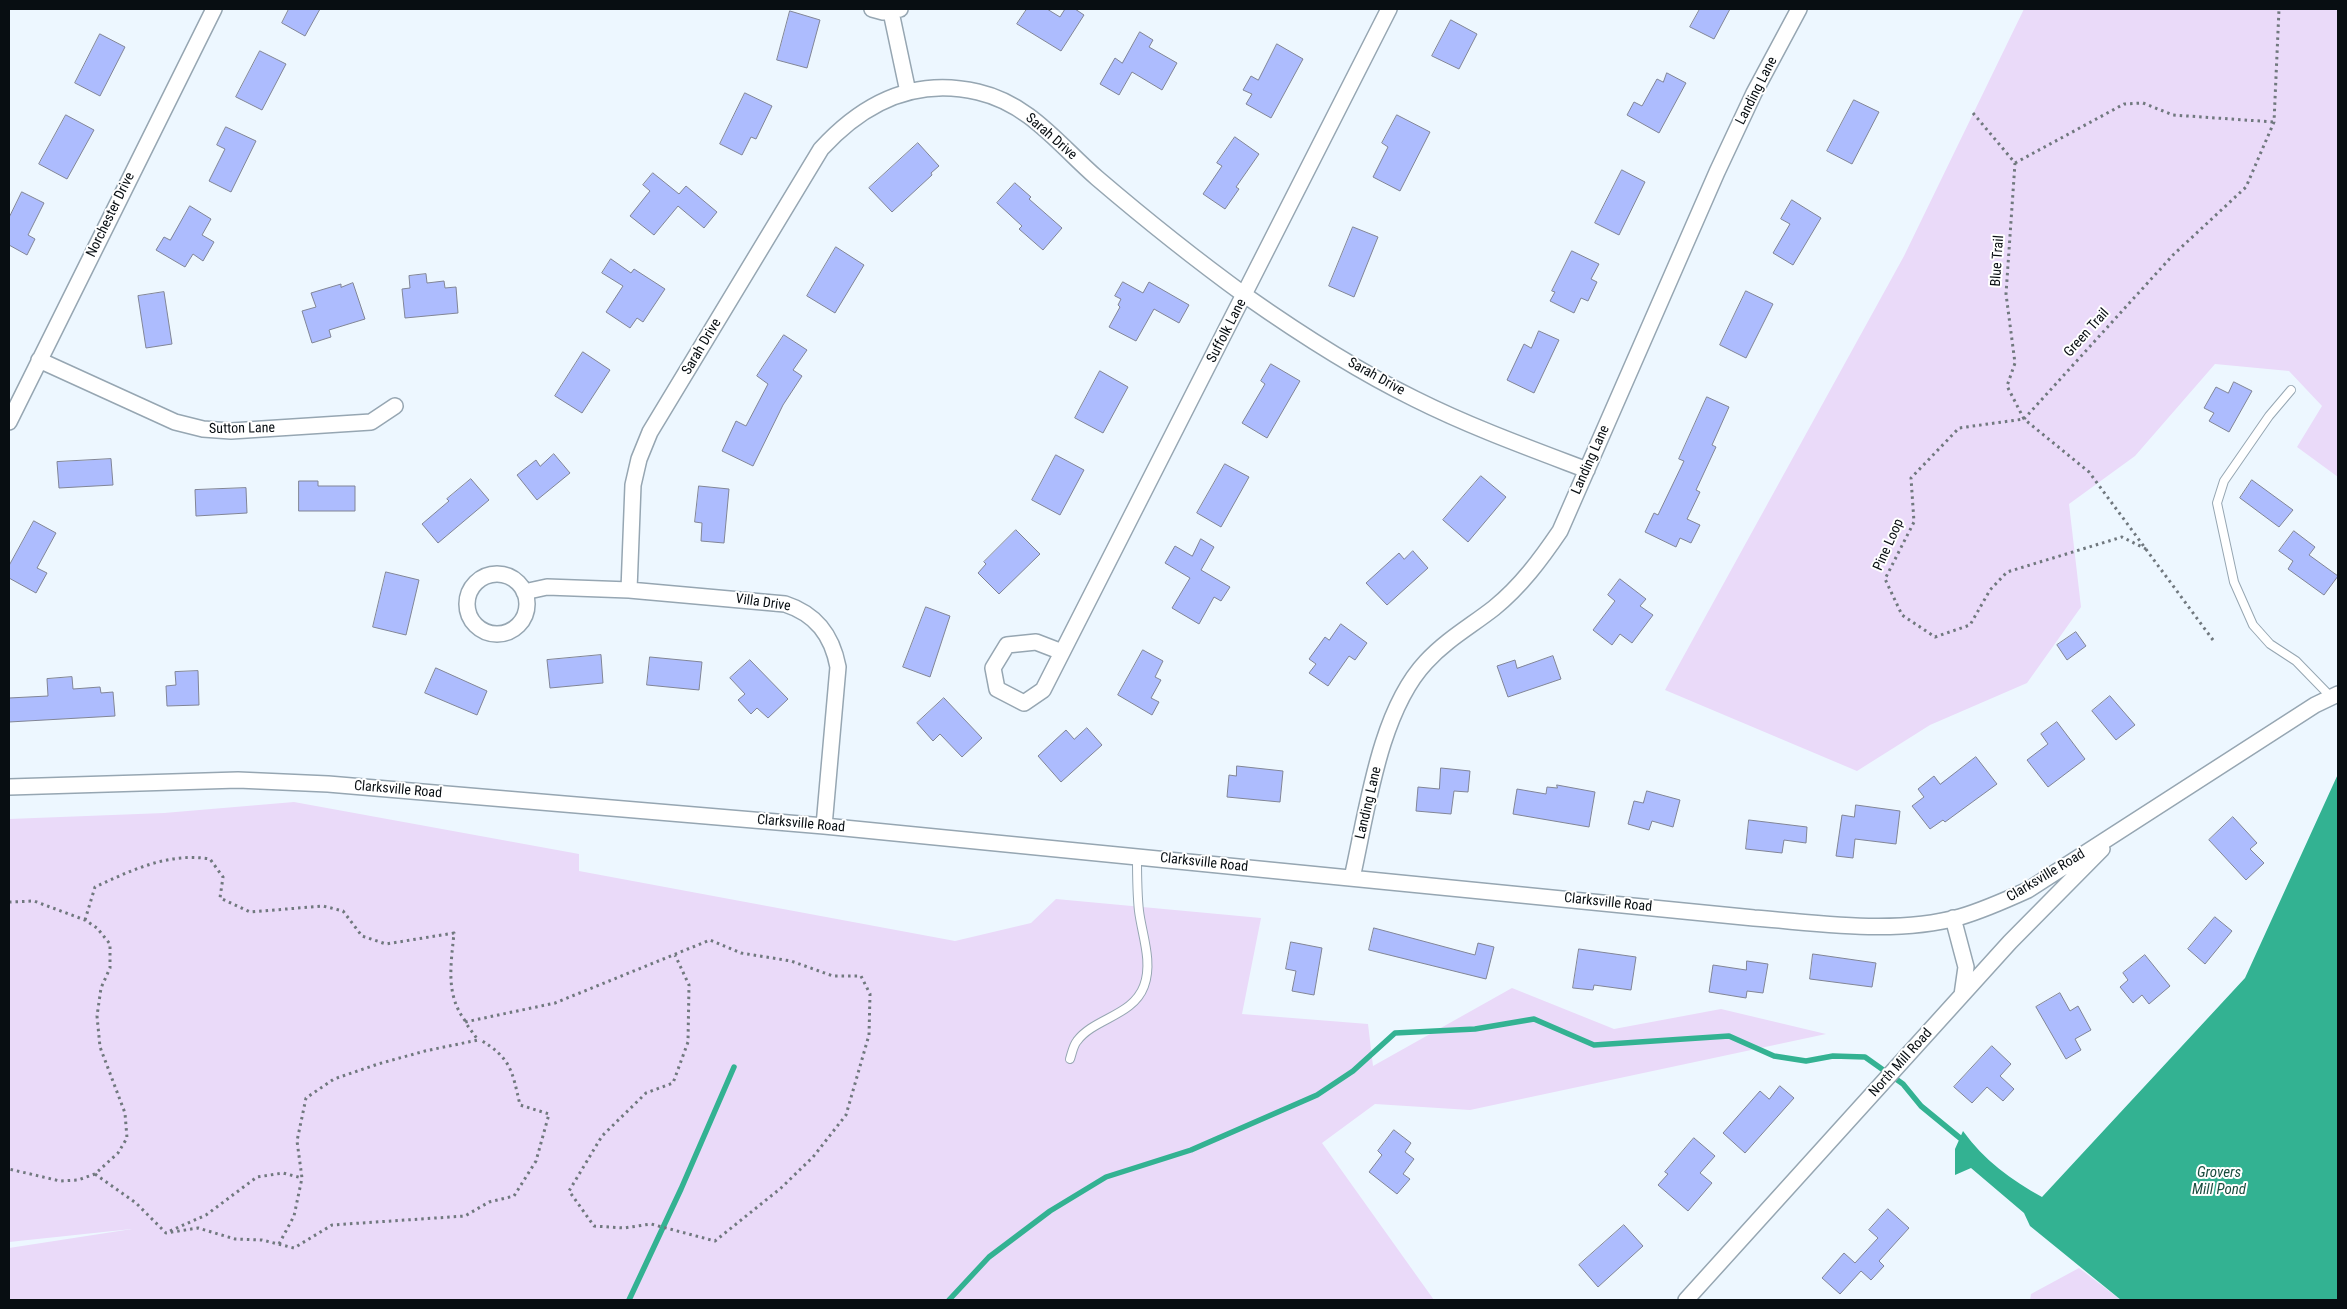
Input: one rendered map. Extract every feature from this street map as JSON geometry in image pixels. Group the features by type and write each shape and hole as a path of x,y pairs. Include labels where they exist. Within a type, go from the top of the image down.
{"street":[{"name":"Norchester Drive","path":"9,422 214,9"},
{"path":"872,9 895,10 908,92"},
{"name":"Suffolk Lane","path":"1062,652 1036,642 1007,645 993,668 997,689 1024,703 1042,690 1062,652 1245,295 1390,9"},
{"name":"Landing Lane","path":"1352,878 1383,742 1392,716 1406,688 1446,642 1494,608 1519,585 1542,559 1560,531 1754,93 1799,9"},
{"name":"Sarah Drive","path":"629,590 633,485 639,459 650,432 821,149 841,127 862,111 885,99 908,92 953,88 978,92 1004,101 1029,115 1134,209 1245,295 1350,364 1415,399 1482,430 1586,470"},
{"name":"Sutton Lane","path":"39,360 175,422 203,429 231,431 370,422 395,406"},
{"name":"Villa Drive","path":"524,592 547,587 629,590 785,604 800,609 816,620 827,633 835,650 838,667 824,826"},
{"name":"Clarksville Road","path":"9,787 210,780 328,784 824,826 1823,924 1890,926 1924,924 1953,918 1992,906 2028,890 2315,705 2335,696"},
{"name":"North Mill Road","path":"1686,1300 2010,942 2121,829"},
{"path":"1953,918 1966,967 1962,995"}],"lane":[{"path":"2291,390 2269,416 2224,481 2217,503 2234,582 2253,625 2270,644 2296,661 2335,696"},
{"path":"1070,1059 1075,1042 1089,1028 1115,1015 1132,1002 1144,988 1147,976 1147,957 1139,910 1137,857"}],"path":[{"name":"Green Trail","path":"2024,419 2173,255 2246,187 2274,122 2279,9"},
{"path":"1973,113 2016,163 2124,104 2143,103 2173,115 2274,122"},
{"name":"Blue Trail","path":"2016,163 2006,294 2015,363 2007,386 2024,419"},
{"path":"2024,419 2089,472 2213,640"},
{"name":"Pine Loop","path":"2024,419 1959,428 1911,478 1914,522 1884,579 1902,616 1935,637 1970,625 1990,590 2007,572 2122,538 2146,549"},
{"path":"85,920 95,887 143,865 191,856 210,859 223,877 220,898 250,912 323,906 343,911 362,936 386,944 454,933 450,983 457,1010 478,1040 425,1051 378,1064 334,1079 306,1098 297,1141 302,1178 294,1216 279,1244"},
{"path":"9,902 34,900 85,920 97,928 110,944 110,968 101,988 97,1016 100,1048 126,1113 127,1138 118,1153 95,1174 78,1180 60,1181 9,1169"},
{"path":"465,1022 555,1003 710,940 741,953 791,962 833,976 861,976 870,994 869,1035 846,1115 813,1158 781,1188 715,1241 652,1224 624,1228 594,1226 569,1191 602,1136 646,1093 674,1083 688,1042 689,994 689,985 676,955"},
{"path":"166,1233 198,1228 235,1239 262,1240 294,1248 332,1225 465,1216 489,1202 514,1196 536,1161 549,1114 520,1105 512,1070 497,1050 479,1039 465,1022"},
{"path":"166,1233 206,1215 257,1177 283,1173 302,1178"},
{"path":"95,1174 136,1203 166,1233"}],"shaded area":[{"path":"2024,9 2338,9 2338,477 2297,447 2322,406 2289,371 2215,364 2135,456 2069,504 2081,607 2027,683 1930,725 1857,771 1665,690 1904,256"},
{"path":"294,802 579,854 579,871 955,941 1031,923 1056,899 1261,918 1242,1014 1368,1024 1373,1066 1512,988 1614,1029 1721,1009 1826,1034 1470,1110 1375,1104 1322,1143 1434,1300 9,1300 9,1248 132,1229 9,1242 9,819 164,813"},
{"path":"2079,1268 2121,1300 2030,1300 2031,1294"}],"water":[{"name":"Grovers Mill Pond","path":"2338,774 2338,1300 2121,1300 2030,1226 2024,1213 1971,1168 1955,1175 1955,1149 1963,1131 1989,1160 2020,1184 2042,1197 2245,978"}],"building":[{"path":"289,9 320,9 305,36 282,23"},
{"path":"1027,9 1047,9 1060,17 1065,9 1075,9 1084,15 1061,51 1017,24"},
{"path":"1700,9 1730,9 1714,39 1690,27"},
{"path":"790,11 820,20 807,68 777,60"},
{"path":"1451,20 1477,34 1459,69 1432,56"},
{"path":"1140,32 1153,40 1149,47 1177,63 1162,90 1132,72 1119,95 1100,84 1115,58 1122,63"},
{"path":"100,34 125,47 100,96 75,83"},
{"path":"1277,44 1303,59 1271,118 1246,104 1252,94 1243,90 1251,76 1258,80"},
{"path":"260,51 286,64 262,110 236,97"},
{"path":"1667,73 1686,83 1659,133 1627,115 1634,102 1642,106 1657,79 1663,82"},
{"path":"745,93 772,106 756,139 751,137 742,155 720,144"},
{"path":"1854,100 1879,112 1852,164 1827,151"},
{"path":"66,115 94,130 67,179 39,164"},
{"path":"1397,115 1430,132 1400,191 1373,177 1388,147 1382,143"},
{"path":"226,127 256,141 231,192 209,181 225,149 217,145"},
{"path":"1235,137 1259,154 1236,187 1239,189 1225,209 1203,194 1222,166 1217,163"},
{"path":"918,143 939,166 931,173 932,175 892,212 869,188"},
{"path":"1622,170 1645,182 1619,235 1595,223"},
{"path":"653,173 679,194 686,186 717,212 704,228 678,206 654,235 630,216 650,191 643,185"},
{"path":"1015,183 1031,197 1029,199 1062,228 1043,250 1019,229 1022,226 997,203"},
{"path":"22,192 44,203 28,235 35,239 27,255 9,245 9,218"},
{"path":"1792,200 1821,218 1793,265 1773,253 1790,224 1781,219"},
{"path":"190,206 211,219 202,235 214,242 203,261 193,254 185,267 156,250 164,237 170,240"},
{"path":"1353,227 1378,237 1354,297 1329,286"},
{"path":"836,247 864,265 835,313 807,296"},
{"path":"1572,251 1599,264 1591,279 1597,282 1588,301 1581,298 1574,313 1550,301 1555,292 1552,291"},
{"path":"611,259 631,273 634,269 665,289 643,322 637,318 630,328 606,312 623,286 602,273"},
{"path":"426,274 427,283 444,281 445,288 456,287 458,313 405,318 402,289 410,288 409,276"},
{"path":"1123,282 1143,293 1149,282 1189,305 1179,323 1154,309 1136,341 1109,327 1120,307 1118,305 1121,299 1115,296"},
{"path":"353,283 365,319 329,330 331,337 312,343 302,311 316,307 311,293 341,284 341,287"},
{"path":"1746,291 1773,304 1746,358 1720,345"},
{"path":"164,292 172,344 146,348 138,296"},
{"path":"1539,331 1559,340 1534,393 1507,380 1524,344 1531,348"},
{"path":"784,335 807,350 793,370 802,376 783,405 753,466 722,451 736,421 746,426 768,384 757,376"},
{"path":"583,352 610,370 582,413 555,396"},
{"path":"1271,364 1300,381 1267,438 1242,423 1265,384 1261,381"},
{"path":"1100,371 1128,387 1103,433 1075,418"},
{"path":"2234,382 2252,391 2229,432 2209,421 2214,413 2204,408 2216,387 2228,393"},
{"path":"1707,397 1729,407 1712,445 1716,447 1696,490 1700,492 1687,519 1700,525 1691,543 1680,538 1676,547 1645,532 1654,513 1658,515 1684,461 1679,459"},
{"path":"554,454 570,473 537,500 517,475 536,460 540,466"},
{"path":"1056,455 1084,470 1060,515 1032,500"},
{"path":"111,459 113,485 59,488 57,462"},
{"path":"1225,464 1249,477 1221,527 1197,513"},
{"path":"1481,476 1506,497 1468,542 1443,520"},
{"path":"471,479 489,500 438,543 422,524 449,501 447,499"},
{"path":"2252,480 2293,510 2279,527 2240,498"},
{"path":"299,481 318,481 318,486 355,486 355,511 299,511"},
{"path":"699,486 729,489 724,543 701,541 702,523 695,522"},
{"path":"246,488 247,513 196,516 195,490"},
{"path":"34,521 56,533 37,568 47,573 36,593 9,578 9,566"},
{"path":"1016,530 1040,554 999,594 978,573 986,564 984,562"},
{"path":"2294,531 2315,547 2309,555 2338,576 2324,595 2288,569 2293,561 2279,551"},
{"path":"1201,539 1214,547 1201,570 1230,587 1221,601 1214,597 1199,624 1172,608 1190,578 1165,563 1175,546 1192,556"},
{"path":"1413,551 1428,568 1387,605 1366,583 1399,553 1404,559"},
{"path":"386,572 419,580 406,635 373,627"},
{"path":"1620,579 1646,599 1640,606 1653,615 1632,643 1620,634 1612,645 1593,630 1615,601 1608,595"},
{"path":"926,607 950,616 930,677 903,667"},
{"path":"1341,624 1367,643 1355,660 1349,656 1328,686 1309,673 1316,664 1309,659 1325,637 1329,640"},
{"path":"2076,632 2086,646 2067,660 2057,645"},
{"path":"1143,650 1163,661 1155,677 1161,680 1151,698 1159,702 1152,715 1118,695"},
{"path":"601,655 603,683 550,688 547,660"},
{"path":"1553,656 1561,679 1508,697 1497,666 1515,660 1517,668"},
{"path":"650,657 702,662 699,690 647,685"},
{"path":"750,660 788,699 768,718 757,708 751,714 738,700 745,694 730,678"},
{"path":"436,668 487,691 477,715 425,693"},
{"path":"198,671 199,705 167,706 166,686 176,685 175,672"},
{"path":"72,677 73,689 100,687 101,693 113,692 115,716 9,722 9,698 48,696 47,679"},
{"path":"2110,696 2135,725 2116,740 2092,711"},
{"path":"944,698 982,738 962,757 940,734 933,741 917,723"},
{"path":"2057,722 2085,759 2048,787 2027,760 2048,744 2041,734"},
{"path":"1087,728 1102,745 1061,782 1038,756 1066,730 1074,739"},
{"path":"1976,757 1997,784 1945,822 1943,820 1930,829 1912,806 1924,797 1918,789 1934,776 1940,784"},
{"path":"1237,766 1283,771 1280,802 1227,797 1229,775 1236,776"},
{"path":"1441,768 1470,771 1468,792 1454,791 1451,814 1416,811 1418,787 1439,789"},
{"path":"1557,785 1595,792 1589,827 1513,814 1517,789 1546,794 1547,787 1557,788"},
{"path":"1647,791 1680,800 1673,827 1652,821 1649,830 1628,824 1634,801 1643,803"},
{"path":"1856,805 1900,811 1896,844 1855,839 1853,858 1836,856 1842,815 1854,817"},
{"path":"2233,817 2257,843 2250,849 2264,863 2246,880 2209,840"},
{"path":"1749,820 1807,827 1806,843 1784,840 1782,853 1746,849"},
{"path":"2215,917 2232,931 2205,964 2188,949"},
{"path":"1374,928 1475,955 1478,943 1494,947 1486,979 1369,950"},
{"path":"1291,942 1322,948 1314,995 1292,991 1296,971 1286,969"},
{"path":"1579,949 1636,957 1631,990 1594,985 1593,990 1573,988"},
{"path":"1813,954 1876,963 1872,987 1810,979"},
{"path":"2145,955 2170,986 2149,1004 2142,995 2133,1003 2120,987 2128,980 2123,973"},
{"path":"1747,961 1768,964 1763,993 1747,991 1746,998 1709,992 1713,965 1746,970"},
{"path":"2060,993 2070,1011 2078,1006 2091,1030 2075,1039 2081,1050 2066,1059 2036,1007"},
{"path":"1992,1046 2011,1064 2000,1076 2014,1089 2003,1101 1987,1087 1972,1103 1954,1087"},
{"path":"1780,1086 1794,1098 1745,1153 1723,1133 1760,1091 1769,1099"},
{"path":"1394,1130 1411,1143 1405,1152 1414,1159 1403,1174 1410,1179 1397,1194 1369,1172 1382,1155 1378,1151"},
{"path":"1694,1138 1715,1156 1700,1173 1712,1183 1688,1211 1658,1185 1668,1174 1665,1172"},
{"path":"1888,1209 1909,1228 1879,1261 1884,1266 1871,1280 1861,1271 1840,1294 1822,1278 1844,1253 1855,1263 1878,1238 1869,1230"},
{"path":"1624,1225 1643,1246 1598,1287 1579,1265"}],"waterway":[{"path":"949,1300 989,1257 1050,1211 1106,1177 1191,1150 1317,1095 1353,1071 1395,1033 1475,1029 1534,1019 1594,1045 1729,1036 1774,1056 1806,1061 1833,1056 1865,1057 1903,1084 1921,1106 1960,1138"},
{"path":"629,1300 681,1189 734,1067"}]}
